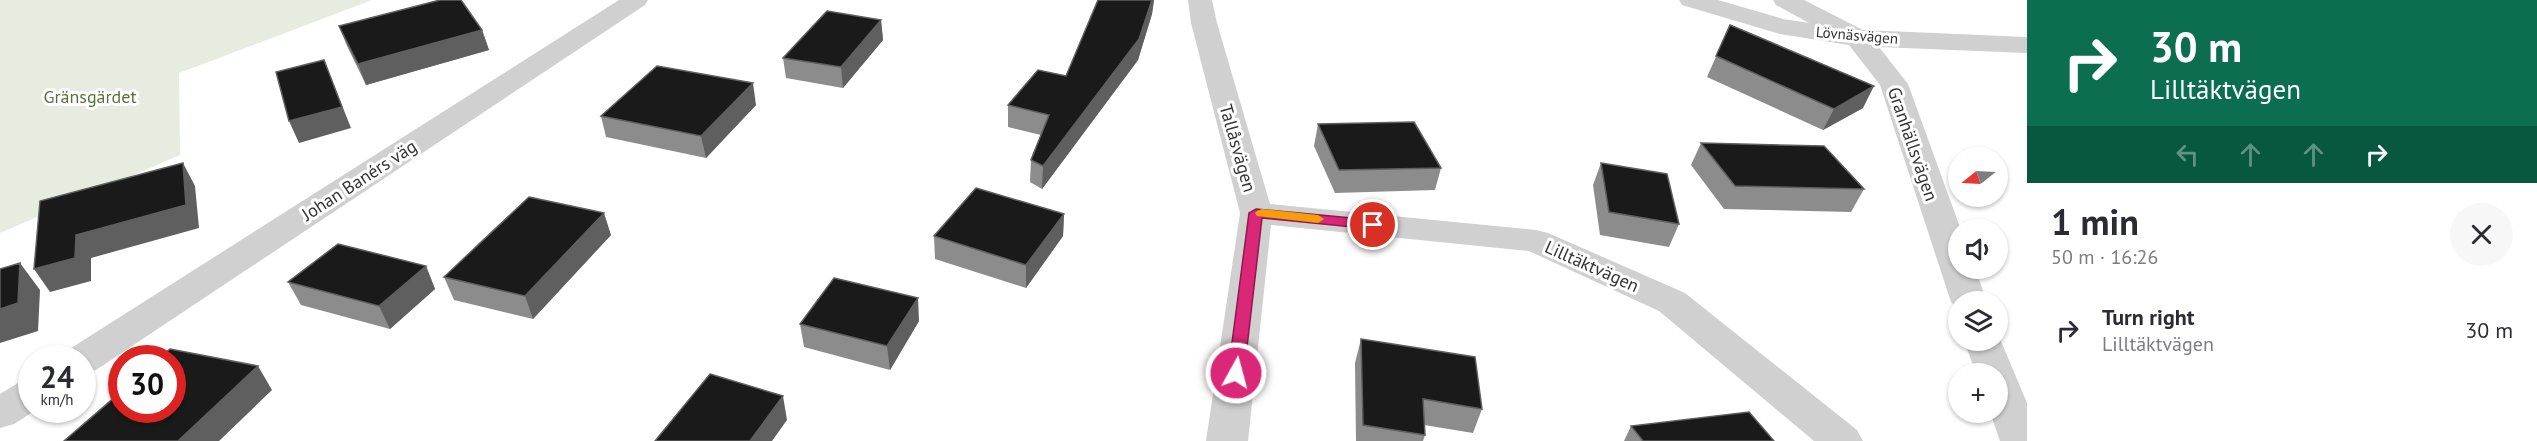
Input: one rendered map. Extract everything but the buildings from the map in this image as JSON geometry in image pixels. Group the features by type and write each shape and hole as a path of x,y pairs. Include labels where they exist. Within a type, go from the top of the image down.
{"street":[{"name":"Johan Banérs väg","path":"96,351 636,0"},
{"name":"Tallåsvägen","path":"1200,0 1203,23 1256,213 1227,441"},
{"name":"Lövnäsvägen","path":"1691,0 1780,26 1858,38 2015,42 2027,45"},
{"name":"Granhällsvägen","path":"1785,0 1858,38 1894,84 1965,291"},
{"name":"Lilltäktvägen","path":"1256,213 1536,241 1672,302 1842,441"},
{"path":"0,413 18,402"},
{"path":"2008,405 2022,441"}],"green space":[{"name":"Gränsgärdet","path":"0,0 372,0 179,73 180,155 0,233"}],"slow traffic":[{"path":"1262,213 1318,219"}],"route":[{"path":"1236,373 1256,213 1373,225"}]}
